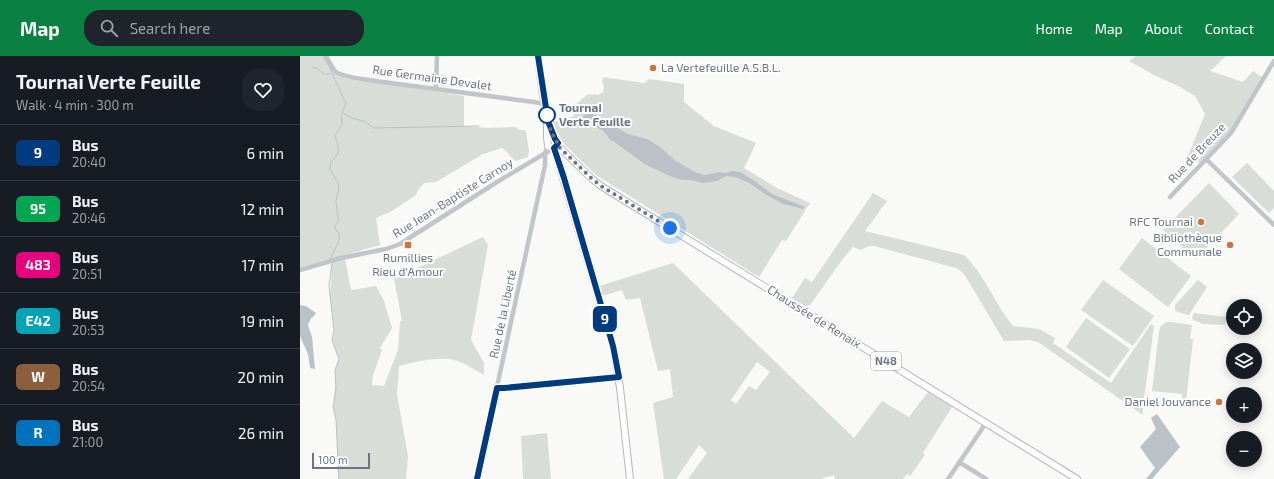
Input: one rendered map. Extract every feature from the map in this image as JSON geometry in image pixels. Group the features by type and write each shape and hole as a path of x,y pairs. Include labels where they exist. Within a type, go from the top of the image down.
{"main road":[{"name":"N48","path":"538,56 548,121 557,142 552,146 547,137 548,121"},
{"name":"Chaussée de Renaix","path":"552,146 571,159 601,186 1077,479"},
{"path":"552,146 562,172 613,346 619,377 630,479"},
{"path":"562,172 562,163 565,160 571,159"}],"street":[{"name":"Rue Germaine Devalet","path":"326,56 335,71 340,74 383,82 545,103"},
{"path":"436,89 437,56"},
{"name":"Rue de Breuze","path":"1170,197 1234,129 1274,61"},
{"path":"545,153 552,146"},
{"name":"Rue Jean-Baptiste Carnoy","path":"300,270 341,258 386,250 400,244 545,153"},
{"name":"Rue de la Liberté","path":"477,479 545,165 545,153"},
{"path":"1206,159 1274,225"},
{"path":"497,388 619,377"},
{"path":"948,479 986,423"},
{"path":"959,462 986,479"}],"shaded area":[{"path":"300,56 327,56 334,72 353,78 464,96 464,126 488,128 516,127 519,130 524,130 526,132 529,151 528,157 516,161 502,148 483,154 436,182 424,183 416,195 392,211 376,218 380,245 300,268"},
{"path":"1136,56 1226,56 1210,71 1243,82 1253,71 1262,77 1233,128 1200,163 1188,156 1205,114 1195,96 1129,61"},
{"path":"603,77 644,83 649,79 684,84 684,102 714,126 756,143 744,168 777,188 810,203 786,241 782,240 759,277 596,175 563,143 558,133 555,131 554,122 574,116 574,106 588,94 598,95 603,92"},
{"path":"588,113 593,114 628,134 647,139 660,147 676,161 695,172 704,175 732,171 740,172 772,194 805,207 803,209 783,204 749,183 735,177 726,176 717,181 703,183 691,180 682,180 670,176 646,165 610,140 600,129 591,126 567,126 567,123 575,121"},
{"path":"1247,163 1274,191 1274,208 1269,213 1232,177"},
{"name":"RFC Tournai","path":"1209,183 1239,214 1196,259 1163,230"},
{"path":"873,193 887,201 865,231 964,255 978,271 1013,326 1039,329 1055,338 1053,343 1111,383 1151,324 1154,326 1143,415 1038,342 1030,340 1004,341 966,277 956,268 874,246 869,246 861,250 853,247 808,308 792,298 805,278 812,282"},
{"path":"483,237 488,245 471,340 484,363 484,375 463,363 449,359 430,360 399,366 397,394 408,456 406,479 338,479 336,420 333,407 335,370 339,359 332,340 334,330 330,298 332,261 345,259 351,290 376,286 384,301 392,328 380,348 382,350 373,375 372,385 384,386 398,350 400,321 402,321 394,279"},
{"path":"1142,238 1191,276 1168,307 1119,269"},
{"path":"673,263 854,438 882,401 909,417 928,392 952,407 923,453 925,455 910,476 907,474 903,479 835,479 834,475 820,479 688,479 707,453 699,445 676,479 664,479 653,403 673,397 670,369 658,371 640,298 626,300 622,290 602,296 599,286","holes":["757,362 770,372 756,390 749,386 736,404 731,400"]},
{"path":"1103,280 1154,316 1133,346 1081,310"},
{"path":"1198,280 1207,287 1189,315 1175,311 1175,305"},
{"path":"300,305 306,306 316,313 311,318 308,325 312,337 315,369 310,368 308,354 300,336"},
{"path":"1194,313 1226,317 1225,325 1203,324 1193,320 1192,317"},
{"path":"1086,318 1130,349 1109,378 1066,347"},
{"path":"1166,322 1192,325 1190,339 1193,339 1186,401 1182,400 1182,394 1152,391 1160,327"},
{"path":"1157,414 1180,447 1152,479 1146,479 1155,468 1140,447 1156,429 1151,418"},
{"path":"547,433 551,479 523,479 521,436"}],"waterway":[{"path":"323,56 346,104 342,112 342,124 335,135 338,152 331,162 330,169 338,183 339,188 336,201 338,222 334,227 340,235 339,241 331,258"},
{"path":"312,68 315,67 324,74 331,73"},
{"path":"343,113 352,118 363,121 374,128 479,126"},
{"path":"332,263 329,286 334,330 332,340 339,359 335,370 336,389 333,407 336,420 339,479"}],"bus line":[{"name":"9","path":"477,479 497,388 619,377 614,349 554,148 558,143 548,121 538,56"}],"place":[{"name":"La Vertefeuille A.S.B.L.","path":"653,68"},
{"name":"Tournai Verte Feuille","path":"547,115"},
{"name":"RFC Tournai","path":"1201,222"},
{"name":"Rumillies Rieu d'Amour","path":"408,245"},
{"name":"Bibliothèque Communale","path":"1230,245"},
{"name":"Daniel Jouvance","path":"1219,402"}],"route":[{"path":"547,115 555,139 558,143 557,145 591,178 601,186 670,228"}]}
